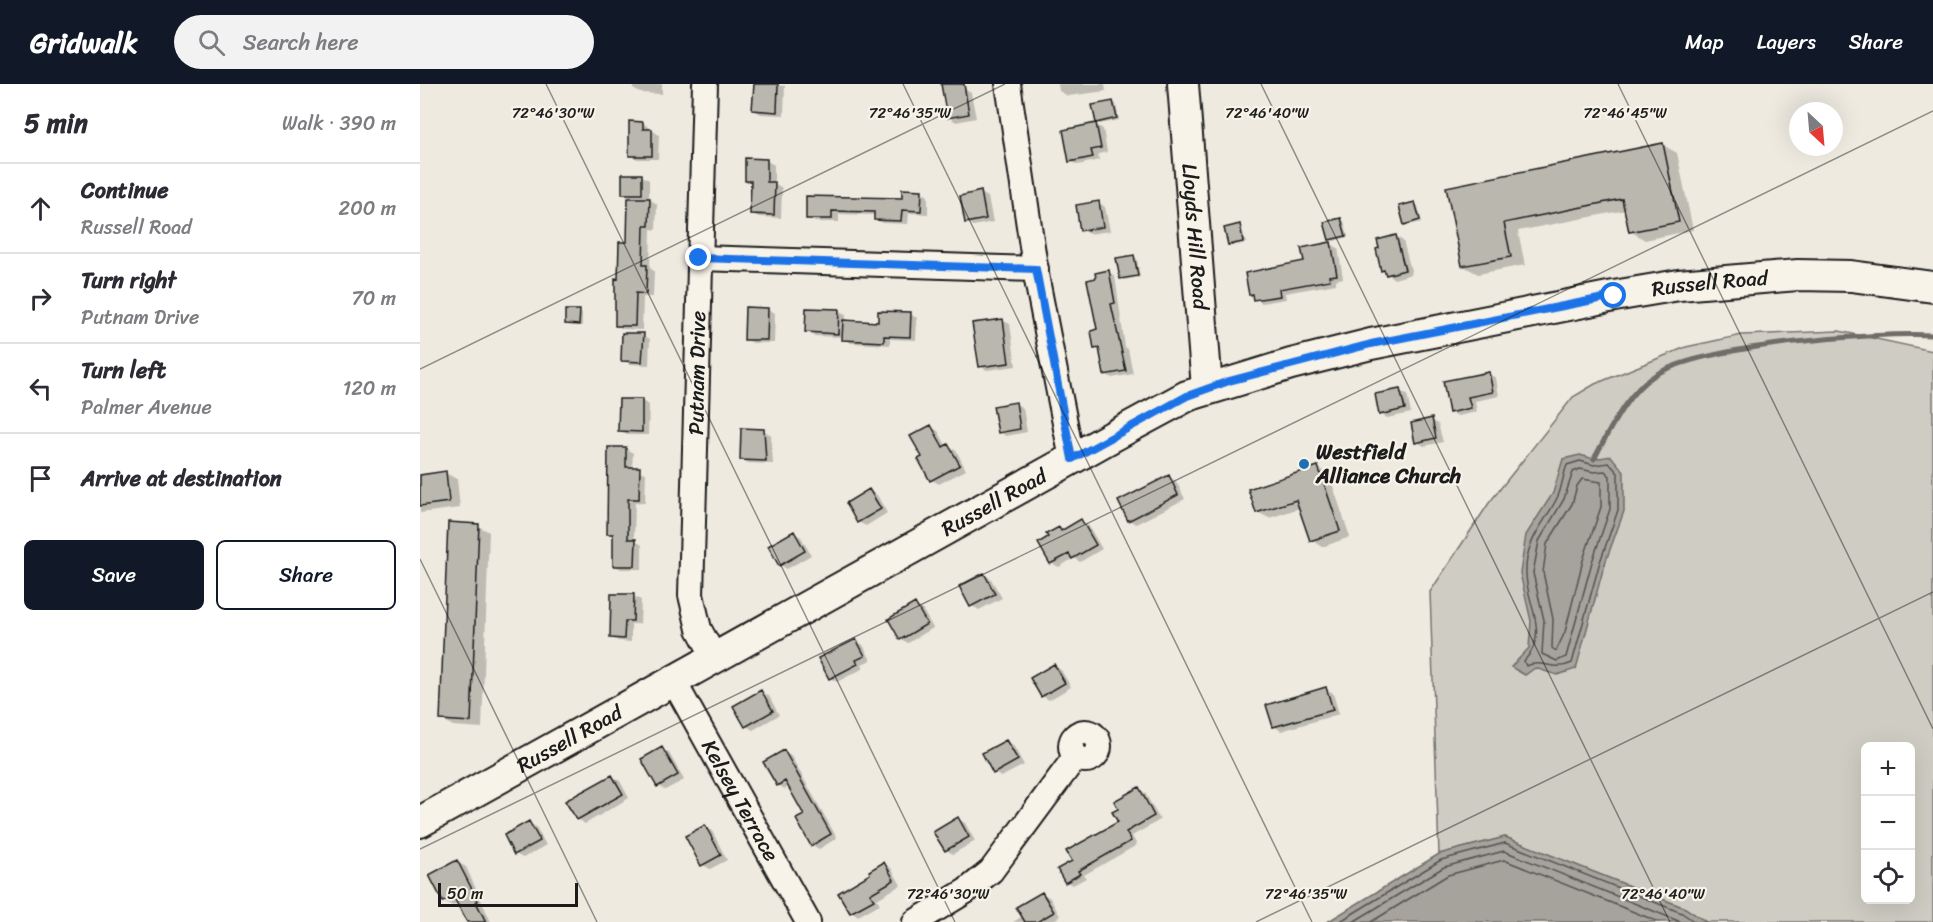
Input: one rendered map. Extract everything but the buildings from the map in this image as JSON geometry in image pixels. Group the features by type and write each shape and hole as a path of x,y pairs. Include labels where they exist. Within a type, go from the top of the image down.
{"main road":[{"name":"Lloyds Hill Road","path":"1183,84 1207,388"},
{"name":"Russell Road","path":"420,822 1072,459 1165,408 1207,388 1371,344 1679,285 1798,275 1851,276 1933,287"}],"street":[{"name":"Putnam Drive","path":"705,84 691,595 699,629 714,657"},
{"path":"1008,84 1036,269 1072,459"},
{"path":"699,258 1036,269"},
{"name":"Kelsey Terrace","path":"673,680 808,922"},
{"path":"915,922 960,896 991,871 1076,756"}],"shaded area":[{"path":"1839,331 1933,351 1933,922 1706,922 1685,908 1505,837 1439,854 1430,592 1489,503 1573,397 1595,384 1686,347 1742,335"}],"water":[{"path":"1580,455 1594,459 1611,456 1624,472 1624,511 1604,566 1576,669 1557,675 1535,668 1525,675 1511,667 1529,648 1531,621 1520,573 1526,535 1553,493 1563,459"},
{"path":"1505,837 1685,908 1706,922 1327,922 1439,854"}],"waterway":[{"path":"1594,459 1613,424 1635,392 1655,375 1679,365 1749,348 1832,338 1933,335"}],"place":[{"name":"Westfield Alliance Church","path":"1304,464"}],"route":[{"path":"699,258 1036,269 1072,459 1187,396 1229,381 1371,344 1614,296"}]}
